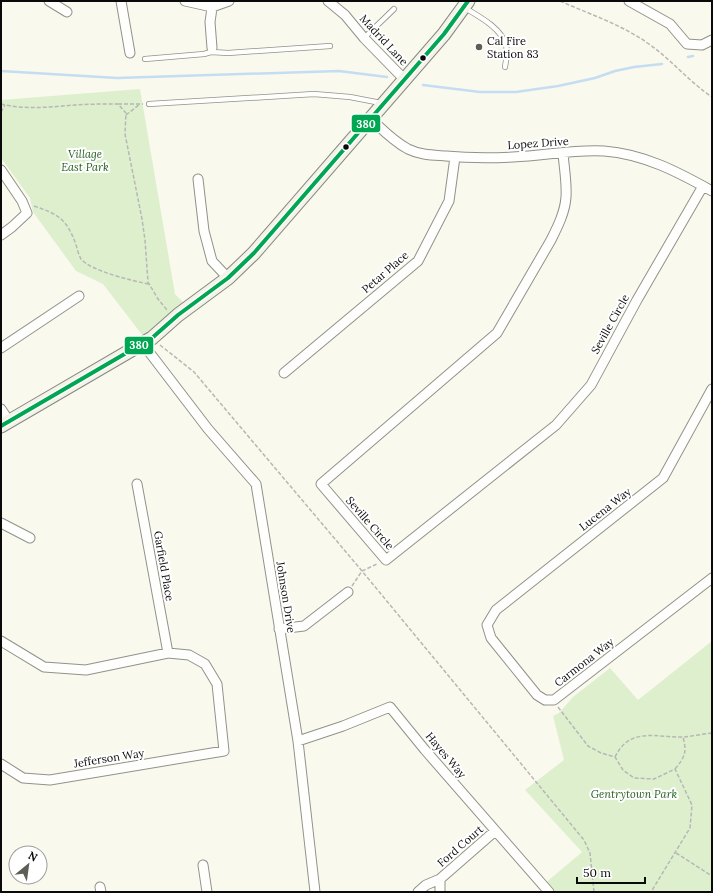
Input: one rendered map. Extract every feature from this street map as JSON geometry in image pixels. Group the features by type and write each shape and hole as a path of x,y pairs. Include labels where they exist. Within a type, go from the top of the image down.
{"street":[{"path":"49,1 67,12"},
{"path":"121,1 130,52"},
{"path":"185,1 212,4 229,1"},
{"name":"Madrid Lane","path":"328,1 345,15 364,38 405,80"},
{"path":"629,1 670,24 687,44 702,45 712,40"},
{"path":"211,50 210,22 212,4"},
{"path":"1,409 5,423 148,341 228,278 254,253 383,103 405,80 444,34 466,4"},
{"name":"Lopez Drive","path":"370,118 396,141 408,149 420,154 455,157 513,157 605,151 638,157 664,165 712,191"},
{"name":"Seville Circle","path":"563,153 566,197 563,211 551,240 497,333 321,484 386,560 556,425 590,385 703,186"},
{"name":"Petar Place","path":"284,373 418,261 449,201 455,157"},
{"path":"1,170 23,202 27,213 1,235"},
{"path":"198,179 204,231 212,261 228,278"},
{"path":"1,348 79,296"},
{"name":"Johnson Drive","path":"148,341 208,429 256,484 298,741 315,892"},
{"name":"Lucena Way","path":"487,625 496,610 663,478 712,389"},
{"name":"Garfield Place","path":"137,484 168,653"},
{"path":"1,523 30,538"},
{"name":"Carmona Way","path":"487,625 491,638 537,695 545,700 554,700 712,578"},
{"path":"279,629 304,626 348,592"},
{"path":"1,641 44,667 86,670 168,653"},
{"name":"Jefferson Way","path":"1,764 23,778 50,780 224,751 217,684 205,664 189,655 168,653"},
{"name":"Hayes Way","path":"298,741 343,726 390,707 425,750 549,892"},
{"name":"Ford Court","path":"418,892 426,885 440,879 495,831"},
{"path":"203,865 207,892"},
{"name":"Ford Court","path":"440,879 440,892"}],"lane":[{"path":"466,4 502,37 506,45 507,53 505,67"},
{"path":"364,38 394,9"},
{"path":"145,59 179,57 211,50 228,53 330,46"},
{"path":"149,104 314,94 350,97 383,103"}],"path":[{"path":"560,1 616,25 635,35 654,48 689,80 712,97"},
{"path":"1,104 30,108 51,108 88,105 149,104"},
{"path":"118,104 126,113 125,134 142,219 148,282 158,299 174,319"},
{"path":"126,116 140,104"},
{"path":"1,112 5,105"},
{"path":"23,202 58,215 70,228 80,257 86,263 127,280 149,284"},
{"path":"148,341 194,372 362,571 584,840 590,853 594,892"},
{"path":"348,592 362,571 386,560"},
{"path":"554,700 562,713 588,746 601,753 615,757 623,770 634,778 654,779 675,770 685,755 686,748 683,737"},
{"path":"615,757 619,748 626,741 634,739 652,735 683,737 712,733"},
{"path":"651,892 690,828 692,805 675,770"},
{"path":"676,853 712,876"}],"green space":[{"name":"Village East Park","path":"140,89 175,294 184,303 143,336 103,284 76,271 33,212 30,198 1,158 1,100"},
{"name":"Gentrytown Park","path":"712,641 712,892 549,892 543,885 582,852 525,790 564,760 553,716 559,713 573,697 610,668 638,700"}],"waterway":[{"path":"688,57 693,56"},
{"path":"423,85 480,92 516,92 558,86 595,78 615,71 634,67 662,64"},
{"path":"1,71 117,78 339,71 387,77"}],"transit line":[{"name":"380","path":"1,426 152,338 178,315 228,278 254,253 444,34 468,1"}],"place":[{"name":"Cal Fire Station 83","path":"479,47"}]}
